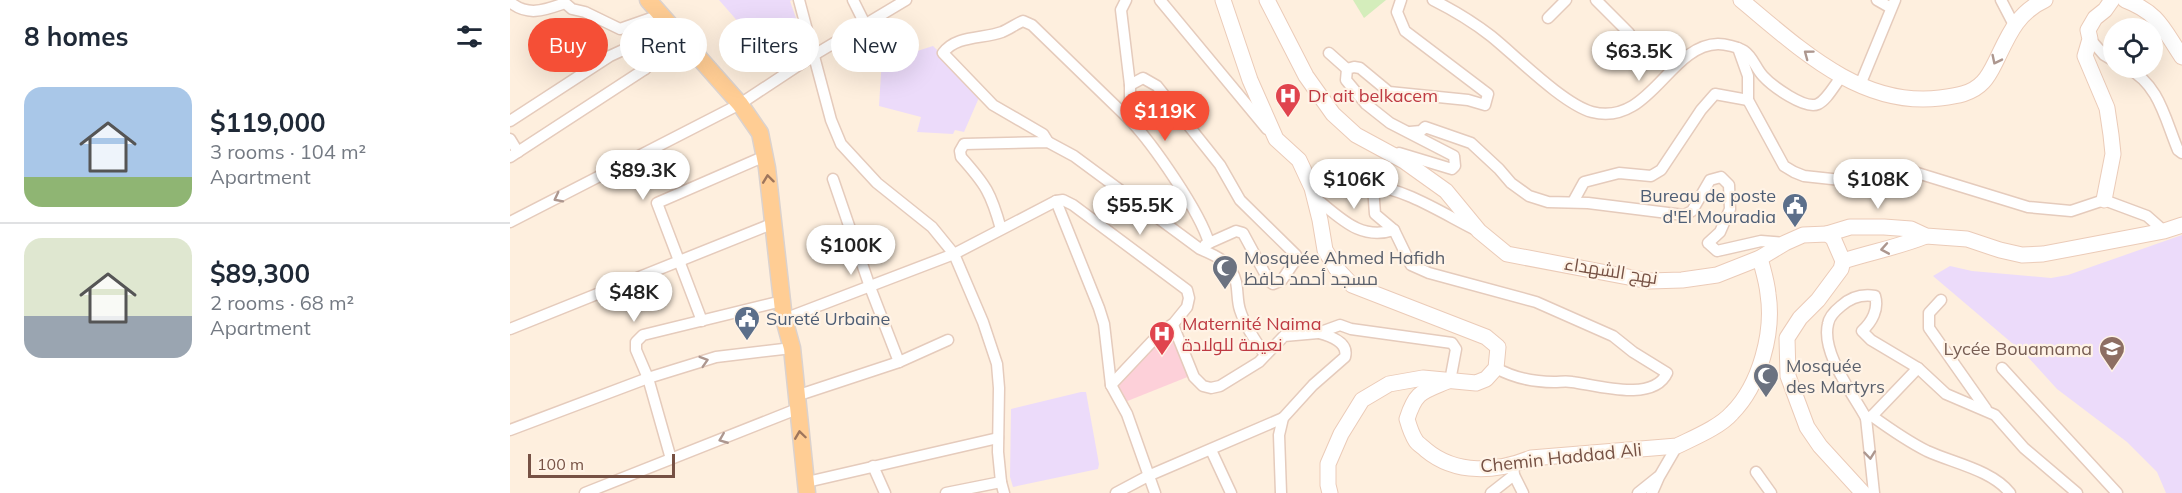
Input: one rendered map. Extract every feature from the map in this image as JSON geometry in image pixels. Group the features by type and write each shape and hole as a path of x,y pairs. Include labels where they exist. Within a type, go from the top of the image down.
{"main road":[{"path":"648,0 663,18"},
{"path":"707,66 740,104 760,133 774,223 784,319 792,348 796,403 807,488"}],"street":[{"path":"799,0 804,18"},
{"path":"853,0 862,18"},
{"path":"875,18 906,0"},
{"path":"1126,0 1121,10 1130,85 1130,120"},
{"path":"1160,0 1276,139 1299,160 1314,197 1325,250 1336,268 1352,285 1486,337 1497,347 1496,368 1485,379 1476,383 1423,378 1389,384 1362,400 1341,434 1328,464 1330,493"},
{"path":"1223,0 1251,80 1276,139"},
{"name":"نهج الشهداء","path":"1267,0 1306,76 1333,114 1356,135 1404,160 1446,191 1479,231 1507,254 1649,280 1682,280 1717,275 1760,258 1803,235 1827,234 1850,227 1884,227 1911,230 1926,236"},
{"path":"1347,69 1360,68 1389,92 1468,100 1485,105 1488,94 1405,31 1397,12 1401,0"},
{"path":"1433,0 1490,35 1579,107 1598,113 1623,111 1638,104 1695,51 1709,45 1720,44 1744,51 1771,84 1803,103 1816,105 1821,102 1842,76"},
{"path":"1548,18 1566,0"},
{"path":"1596,0 1629,33"},
{"path":"1741,0 1804,51 1842,76 1896,98 1911,100 1955,96 1967,93 1983,82 1989,75 2014,25 2029,8 2045,0"},
{"path":"1860,85 1893,4 1877,0"},
{"path":"2001,0 2014,25"},
{"path":"2103,54 2090,39 2088,30 2112,0"},
{"path":"2125,0 2138,5 2157,18 2182,57"},
{"path":"510,2 527,12 535,12 565,3 572,9 585,12 620,29 660,15"},
{"path":"1048,142 1043,134 993,105 944,53 947,47 976,36 1001,32 1023,21 1032,25 1138,129 1205,228 1204,246"},
{"path":"2090,39 2085,56 2107,108 2112,135 2113,154 2104,200"},
{"path":"1738,48 1748,76 1748,100 1784,166 1794,172 1804,176 1878,184 1889,166 2028,207 2049,210 2071,211 2104,200 2147,216 2164,231"},
{"path":"510,122 620,51"},
{"path":"1329,53 1347,69"},
{"path":"1347,69 1346,80 1366,104 1390,123 1454,156 1455,166 1452,169 1382,148"},
{"path":"510,138 514,155 640,72"},
{"path":"510,222 740,104 788,72"},
{"path":"818,72 831,120 841,144 877,183 932,227 954,254 983,322 997,364 998,438 1003,488 946,493"},
{"path":"1130,85 1143,78 1157,86 1220,165 1240,200 1297,258 1282,280 1273,284 1269,281 1243,233 1236,231 1204,246"},
{"path":"2144,78 2151,86 2178,150 2182,153"},
{"path":"1573,202 1584,183 1619,173 1651,177 1661,170 1701,110 1715,94 1748,100"},
{"path":"1410,132 1425,127 1471,143 1511,183 1529,196 1548,202 1573,202 1684,215 1692,211 1710,180 1720,177 1729,185 1730,209 1720,232 1708,243 1717,251 1761,241 1785,243"},
{"path":"1001,229 993,200 988,191 961,158 960,151 963,144 1048,142 1074,156 1221,258 1229,266 1236,281 1240,310 1248,330 1265,355"},
{"path":"702,321 657,205 658,201 765,156"},
{"path":"833,179 870,287 899,362"},
{"path":"1479,231 1407,195 1386,187 1373,187 1375,214 1394,230 1411,265 1429,273 1536,302 1613,336 1667,373 1665,378 1653,386 1627,390 1605,389 1571,382 1526,380 1506,374 1496,368"},
{"path":"1314,197 1356,229 1368,234 1381,234 1394,230"},
{"path":"784,319 954,254 1056,201 1064,200 1187,290 1189,298 1187,307 1173,325 1161,332 1111,384"},
{"path":"1056,201 1104,324 1111,384 1126,414 1155,493"},
{"path":"510,329 774,223"},
{"path":"1863,493 1820,446 1807,427 1788,376 1787,338 1800,318 1837,276 1844,261 1872,251 1900,246 1926,236 1967,239 2022,255 2043,254 2164,231 2182,225"},
{"path":"1827,234 1833,237 1844,261"},
{"name":"Chemin Haddad Ali","path":"1450,381 1420,393 1412,404 1407,419 1416,441 1438,460 1467,468 1514,470 1531,458 1677,446 1698,436 1732,414 1752,386 1767,348 1769,296 1760,258"},
{"path":"2010,493 2005,487 1973,468 1929,452 1869,417 1834,362 1829,346 1827,324 1844,303 1850,298 1867,294 1875,296 1877,303 1873,318 1862,332 1871,340 1918,368 1946,394 1995,415 2024,448 2077,493"},
{"path":"1941,300 1929,313 1929,328 1986,410"},
{"path":"671,459 648,378 636,351 636,342 643,335 782,301"},
{"path":"1173,325 1194,378 1203,386 1211,388 1220,386 1259,362 1284,336 1318,333 1340,325 1351,329 1452,343 1456,349 1450,381"},
{"path":"1116,493 1148,476 1283,418 1313,385 1345,357 1346,348 1332,336 1318,333"},
{"path":"585,493 671,459 796,403 948,340"},
{"path":"510,430 648,378 716,357 792,348"},
{"path":"1874,493 1869,417 1918,368"},
{"path":"2002,368 2117,493"},
{"path":"1281,493 1279,435 1283,418"},
{"path":"807,488 873,466 998,438"},
{"path":"1652,493 1677,446"},
{"path":"1211,450 1231,493"},
{"path":"873,466 885,493"},
{"path":"1491,493 1514,470 1523,493"},
{"path":"1756,472 1771,493"},
{"path":"1638,493 1659,477"}],"shaded area":[{"path":"719,0 792,0 790,1 796,18 735,18"},
{"path":"933,46 981,93 964,132 955,130 953,134 917,132 921,117 879,106 881,72 919,72 919,50"},
{"name":"Lycée Bouamama","path":"2182,235 2182,493 2166,493 2157,472 2127,442 2057,389 2026,355 1933,276 1950,266 1972,271 2051,278 2068,275"},
{"name":"Maternité Naima نعيمة للولادة","path":"1161,336 1174,339 1190,376 1125,402 1119,387 1121,381"},
{"path":"1086,392 1098,469 1013,487 1010,477 1011,409"}],"green space":[{"path":"1353,0 1386,0 1364,18"}],"place":[{"name":"Dr ait belkacem","path":"1288,119"},
{"name":"Bureau de poste d'El Mouradia","path":"1795,229"},
{"name":"Mosquée Ahmed Hafidh مسجد أحمد حافظ","path":"1225,291"},
{"name":"Sureté Urbaine","path":"747,342"},
{"name":"Maternité Naima نعيمة للولادة","path":"1162,357"},
{"name":"Lycée Bouamama","path":"2112,372"},
{"name":"Mosquée des Martyrs","path":"1766,399"}]}
